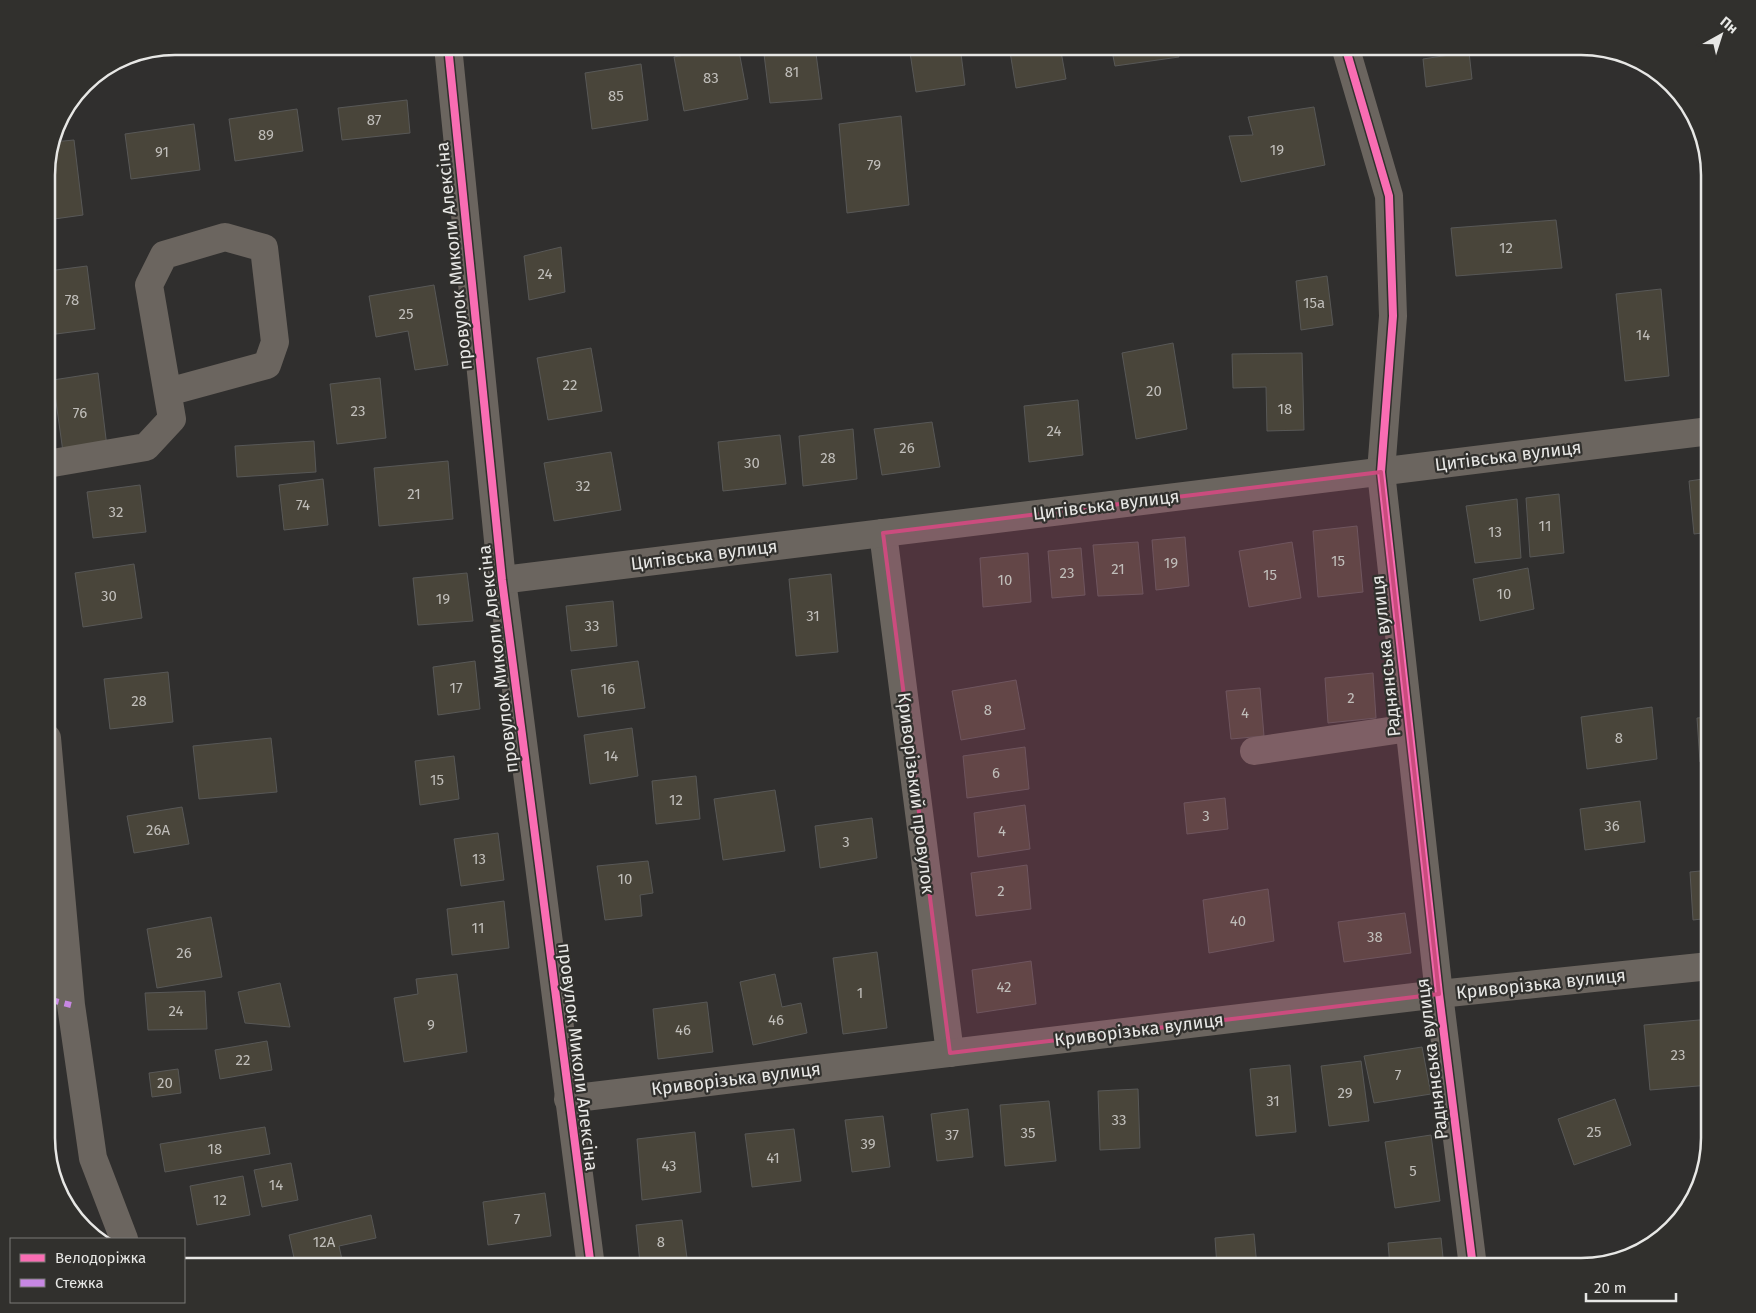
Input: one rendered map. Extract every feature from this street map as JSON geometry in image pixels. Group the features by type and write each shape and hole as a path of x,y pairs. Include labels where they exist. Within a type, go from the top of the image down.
{"street":[{"name":"провулок Миколи Алексіна","path":"449,55 502,580 590,1258"},
{"name":"Раднянська вулиця","path":"1348,55 1389,196 1393,316 1381,472 1439,994 1472,1258"},
{"path":"55,462 146,447 172,419 148,285 164,255 225,237 264,248 275,342 267,365 168,392"},
{"name":"Цитівська вулиця","path":"502,580 1701,432"},
{"name":"Криворізький провулок","path":"883,533 950,1053"},
{"path":"1254,751 1409,728"},
{"path":"55,834 71,1005 93,1158 124,1238"},
{"name":"Криворізька вулиця","path":"568,1099 1439,994 1701,967"}],"highlighted area":[{"path":"1381,472 1439,994 950,1053 883,533"}],"building":[{"path":"684,55 740,55 748,99 684,111 674,57"},
{"path":"764,55 816,55 822,99 770,103"},
{"path":"910,55 961,55 965,85 916,92"},
{"path":"1010,55 1062,55 1066,79 1016,88"},
{"path":"1113,55 1179,55 1179,57 1115,66"},
{"path":"1449,55 1469,55 1472,79 1426,87 1423,59"},
{"path":"641,64 648,120 592,129 585,73"},
{"path":"407,100 410,133 342,140 338,108"},
{"path":"1314,107 1325,165 1241,182 1229,136 1253,135 1248,117"},
{"path":"297,109 303,151 235,161 229,119"},
{"path":"901,116 909,205 847,213 839,124"},
{"path":"194,124 200,170 131,179 125,134"},
{"path":"74,140 83,215 55,219 55,167 60,141"},
{"path":"1556,220 1562,268 1456,276 1451,228"},
{"path":"561,247 565,292 529,300 524,256"},
{"path":"87,266 95,329 56,334 55,270"},
{"path":"1327,276 1333,325 1301,330 1296,281"},
{"path":"434,285 448,365 415,370 408,331 376,337 369,296"},
{"path":"1661,289 1669,376 1625,381 1616,294"},
{"path":"1173,343 1187,429 1136,439 1122,353"},
{"path":"591,348 602,411 548,420 537,358"},
{"path":"1302,353 1304,430 1267,431 1266,387 1233,388 1232,354"},
{"path":"98,373 107,447 63,452 55,394 55,380"},
{"path":"380,378 386,438 337,444 330,384"},
{"path":"1078,400 1083,455 1029,462 1024,406"},
{"path":"932,422 940,467 882,475 874,429"},
{"path":"853,429 857,479 803,486 799,436"},
{"path":"780,435 786,484 723,491 718,442"},
{"path":"314,441 316,472 237,477 235,446"},
{"path":"611,452 621,510 554,521 544,463"},
{"path":"448,461 453,519 379,526 374,468"},
{"path":"323,479 328,525 284,530 279,485"},
{"path":"1701,479 1701,533 1694,534 1689,481"},
{"path":"140,485 146,532 93,538 87,492"},
{"path":"1559,494 1564,553 1530,557 1526,498"},
{"path":"1517,499 1521,558 1475,563 1466,506"},
{"path":"1357,526 1363,592 1318,597 1313,531"},
{"path":"1185,537 1189,586 1156,590 1152,540"},
{"path":"1138,542 1143,594 1098,596 1093,545"},
{"path":"1292,542 1301,598 1249,607 1239,551"},
{"path":"1081,548 1085,595 1052,598 1048,551"},
{"path":"1028,553 1031,602 983,607 980,558"},
{"path":"134,564 142,618 83,627 75,573"},
{"path":"1528,568 1534,609 1480,621 1473,579"},
{"path":"467,573 473,621 418,625 413,578"},
{"path":"831,574 838,652 796,656 789,579"},
{"path":"613,601 617,646 571,651 566,606"},
{"path":"475,661 480,709 438,715 433,667"},
{"path":"638,661 645,708 578,717 571,670"},
{"path":"168,672 173,722 110,729 104,679"},
{"path":"1373,673 1376,718 1328,723 1325,678"},
{"path":"1016,680 1025,729 961,740 952,691"},
{"path":"1260,688 1264,736 1231,739 1226,691"},
{"path":"1652,707 1657,759 1587,769 1581,717"},
{"path":"1697,718 1701,718 1700,762"},
{"path":"632,728 638,776 590,784 584,735"},
{"path":"271,738 277,792 199,799 193,746"},
{"path":"1025,747 1029,789 967,798 963,756"},
{"path":"454,756 459,799 420,805 415,761"},
{"path":"696,776 700,819 656,824 652,781"},
{"path":"775,790 785,851 723,860 714,799"},
{"path":"1225,798 1228,829 1187,834 1184,803"},
{"path":"1640,801 1645,842 1585,850 1580,809"},
{"path":"1025,805 1030,849 978,857 974,813"},
{"path":"182,807 189,844 134,853 127,816"},
{"path":"872,818 877,858 820,868 815,826"},
{"path":"498,833 504,880 461,886 454,839"},
{"path":"648,861 653,893 640,895 642,916 605,920 597,866"},
{"path":"1027,865 1031,909 976,916 971,873"},
{"path":"1701,871 1701,919 1693,920 1690,872"},
{"path":"1268,889 1274,941 1209,953 1203,900"},
{"path":"504,901 509,948 452,955 447,909"},
{"path":"1405,913 1411,953 1344,962 1338,922"},
{"path":"211,917 222,977 157,988 147,929"},
{"path":"877,952 887,1028 843,1034 833,958"},
{"path":"1031,961 1036,1004 977,1013 972,970"},
{"path":"457,974 467,1052 404,1062 394,998 418,994 416,979"},
{"path":"775,974 782,1007 801,1003 807,1033 753,1045 740,982"},
{"path":"280,983 290,1027 245,1023 238,992"},
{"path":"205,991 207,1029 148,1030 145,993"},
{"path":"707,1002 713,1052 658,1059 653,1009"},
{"path":"1701,1020 1701,1086 1650,1090 1644,1025"},
{"path":"267,1041 272,1070 220,1079 215,1050"},
{"path":"1422,1047 1431,1094 1374,1103 1364,1056"},
{"path":"1361,1061 1369,1121 1329,1126 1321,1066"},
{"path":"1290,1065 1296,1132 1256,1136 1250,1069"},
{"path":"178,1069 181,1093 152,1097 149,1073"},
{"path":"1138,1089 1140,1148 1100,1150 1098,1091"},
{"path":"1615,1099 1631,1145 1574,1165 1558,1119"},
{"path":"1049,1101 1056,1161 1005,1166 1000,1105"},
{"path":"968,1109 973,1157 937,1161 931,1114"},
{"path":"883,1116 890,1167 852,1172 845,1120"},
{"path":"265,1127 270,1154 165,1172 160,1144"},
{"path":"794,1129 801,1181 752,1187 745,1134"},
{"path":"695,1132 701,1192 642,1200 637,1139"},
{"path":"1431,1135 1440,1201 1395,1208 1385,1142"},
{"path":"291,1163 298,1200 262,1207 254,1170"},
{"path":"243,1176 250,1215 197,1225 190,1186"},
{"path":"545,1193 551,1236 488,1245 483,1202"},
{"path":"371,1215 376,1238 339,1246 342,1258 294,1258 289,1235"},
{"path":"682,1220 687,1258 639,1258 636,1225"},
{"path":"1254,1234 1256,1258 1216,1258 1215,1238"},
{"path":"1441,1238 1443,1258 1389,1258 1388,1243"}],"marked path":[{"path":"55,1001 71,1005"}],"cycle path":[{"path":"449,55 502,580 590,1258"},
{"path":"1348,55 1389,196 1393,316 1381,472 1439,994 1472,1258"}]}
